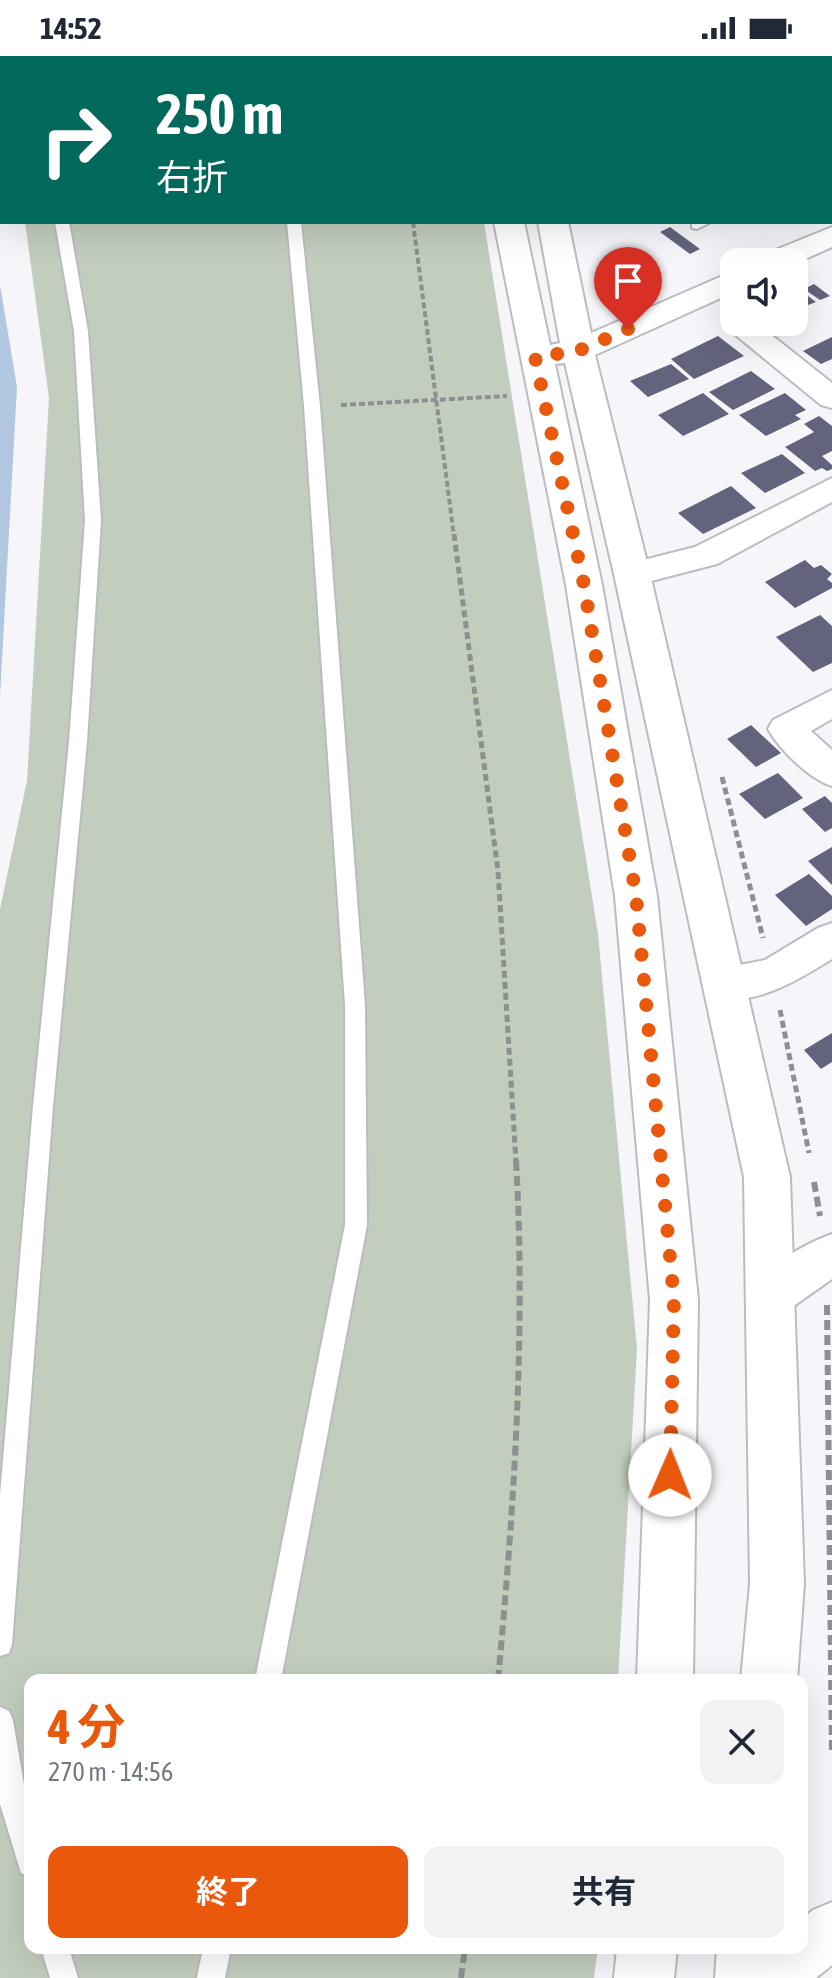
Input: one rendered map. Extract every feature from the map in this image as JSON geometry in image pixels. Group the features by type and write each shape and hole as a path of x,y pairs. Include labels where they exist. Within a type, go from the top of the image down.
{"street":[{"path":"509,224 584,585 636,896 674,1300 665,1674"},
{"path":"553,224 578,351 632,574 767,1177 777,1584 770,1674"},
{"path":"805,248 832,236"},
{"path":"535,357 578,351 720,286"},
{"path":"702,294 720,308"},
{"path":"755,336 832,398"},
{"path":"632,574 705,556 827,499"},
{"path":"832,703 786,729 832,772"},
{"path":"722,983 773,975 832,939"},
{"path":"772,1295 832,1254"},
{"path":"808,1949 832,1929"},
{"path":"644,1978 646,1954"},
{"path":"745,1978 747,1954"},
{"path":"774,1978 802,1954"}],"lane":[{"path":"0,1644 41,1138 78,742 93,520 81,331 62,224"},
{"path":"269,1674 356,1225 355,1005 312,406 294,224"},
{"path":"0,1720 14,1810 24,1844"},
{"path":"57,1954 64,1978"},
{"path":"211,1978 216,1954"}],"path":[{"path":"413,224 498,871 519,1212 516,1482 499,1674"},
{"path":"461,1978 464,1954"}],"green space":[{"path":"25,224 484,224 598,934 637,1349 618,1674 24,1674 24,1954 597,1954 594,1978 0,1978 0,909 27,781 49,398"}],"water":[{"path":"0,285 17,387 0,696"}],"building":[{"path":"670,227 700,249 690,254 660,232"},
{"path":"814,284 830,296 820,300 808,292 808,287"},
{"path":"718,336 744,356 694,379 671,359"},
{"path":"832,337 832,359 821,364 803,351"},
{"path":"671,364 689,379 648,397 630,381"},
{"path":"751,371 775,389 733,410 709,392"},
{"path":"703,393 729,414 683,436 658,415"},
{"path":"785,393 806,410 795,415 801,419 766,436 739,415"},
{"path":"819,416 832,426 832,451 822,456 832,465 832,469 827,471 822,468 815,471 785,447 814,432 804,424"},
{"path":"782,454 805,473 765,493 741,473"},
{"path":"731,486 756,508 703,534 678,513"},
{"path":"805,560 814,568 821,565 832,574 827,579 832,583 832,588 795,608 765,582"},
{"path":"820,615 832,626 832,663 813,672 776,637"},
{"path":"751,725 781,753 756,767 727,739"},
{"path":"778,773 803,798 765,819 739,794"},
{"path":"825,796 832,803 832,828 825,832 802,809"},
{"path":"832,847 832,885 808,861"},
{"path":"809,874 832,896 832,909 806,926 775,895"},
{"path":"832,1033 832,1062 821,1069 804,1050"}],"route":[{"path":"628,329 578,351 535,357 584,585 636,896 674,1300 670,1475"}]}
